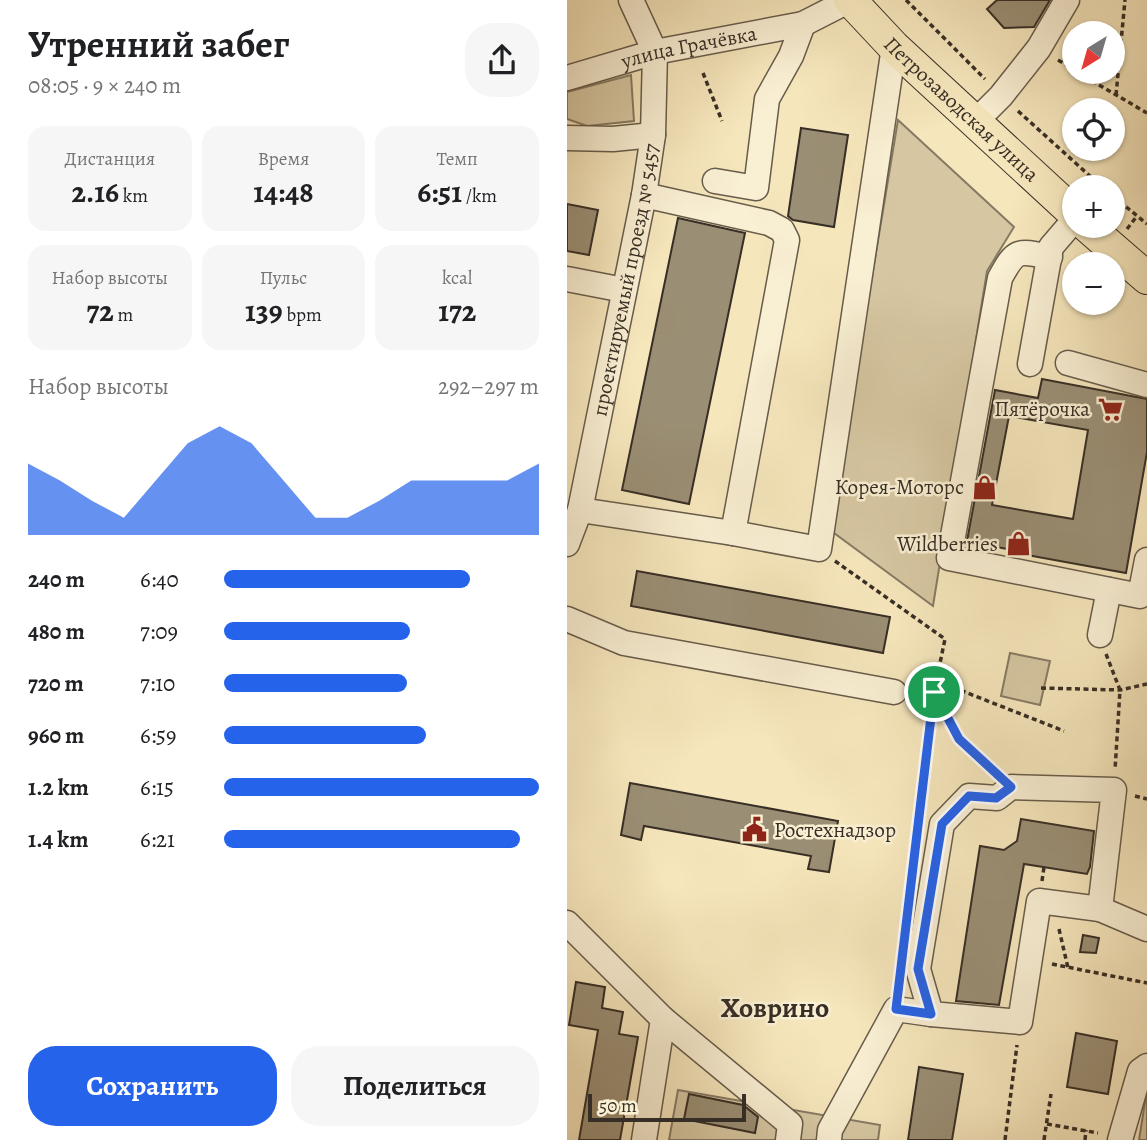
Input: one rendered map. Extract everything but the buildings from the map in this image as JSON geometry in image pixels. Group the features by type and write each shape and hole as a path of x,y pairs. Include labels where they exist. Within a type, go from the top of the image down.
{"main road":[{"name":"Петрозаводская улица","path":"850,0 894,47 1062,205"},
{"path":"1101,238 1147,277"}],"street":[{"path":"631,0 655,52"},
{"name":"улица Грачёвка","path":"567,78 655,52 803,24 850,0"},
{"path":"975,122 1001,96 1039,48 1067,0"},
{"path":"715,181 756,188 767,99 791,56 803,24"},
{"path":"580,510 819,549 894,47"},
{"name":"проектируемый проезд № 5457","path":"567,544 580,510 644,195 653,135 655,52"},
{"path":"567,138 613,139 653,135"},
{"path":"644,195 769,223 782,230 787,240 733,533"},
{"path":"1030,365 1051,247 1062,233"},
{"path":"1050,257 1025,252 1012,257 1000,278 950,558 1140,596 1147,559"},
{"path":"567,279 624,290"},
{"path":"1068,363 1147,385"},
{"path":"1100,635 1109,590"},
{"path":"567,619 624,643 894,692"},
{"path":"931,1014 918,969 942,824 969,796 996,798 1011,787 1114,790 1100,909"},
{"path":"829,1140 830,1130 896,1009 1020,1022 1039,901 1100,909 1147,929"},
{"path":"567,923 663,1019 790,1124 788,1140"},
{"path":"644,1140 663,1019"},
{"path":"1121,1140 1140,1071 1147,1066"}],"path":[{"path":"1116,95 1125,0"},
{"path":"703,73 722,121"},
{"path":"1097,84 1147,113"},
{"path":"1125,206 1147,224"},
{"path":"1125,231 1137,216"},
{"path":"819,549 945,639 934,692 919,816"},
{"path":"1100,635 1120,690 1114,790"},
{"path":"937,681 1064,731"},
{"path":"1041,688 1120,690 1147,684"},
{"path":"934,692 959,739 1011,787"},
{"path":"1053,903 1068,968"},
{"path":"1030,957 1068,968 1147,982"},
{"path":"1005,1140 1020,1022"},
{"path":"1044,1140 1051,1094"},
{"path":"1047,1124 1086,1130 1085,1140"}],"shaded area":[{"path":"631,75 634,121 587,126 567,119 567,92"},
{"path":"898,120 1014,227 987,271 933,606 830,530"},
{"path":"1010,653 1050,661 1040,705 1001,696"},
{"path":"678,1090 880,1125 878,1140 669,1140"},
{"path":"1147,1090 1147,1140 1139,1140"}],"place":[{"name":"Пятёрочка","path":"1110,409"},
{"name":"Корея-Моторс","path":"984,487"},
{"name":"Wildberries","path":"1018,544"},
{"name":"Ростехнадзор","path":"754,830"}],"district":[{"name":"Ховрино","path":"775,1007"}],"route":[{"path":"934,692 959,739 1011,787 996,798 969,796 942,824 918,969 931,1014 896,1009 934,692"}]}
